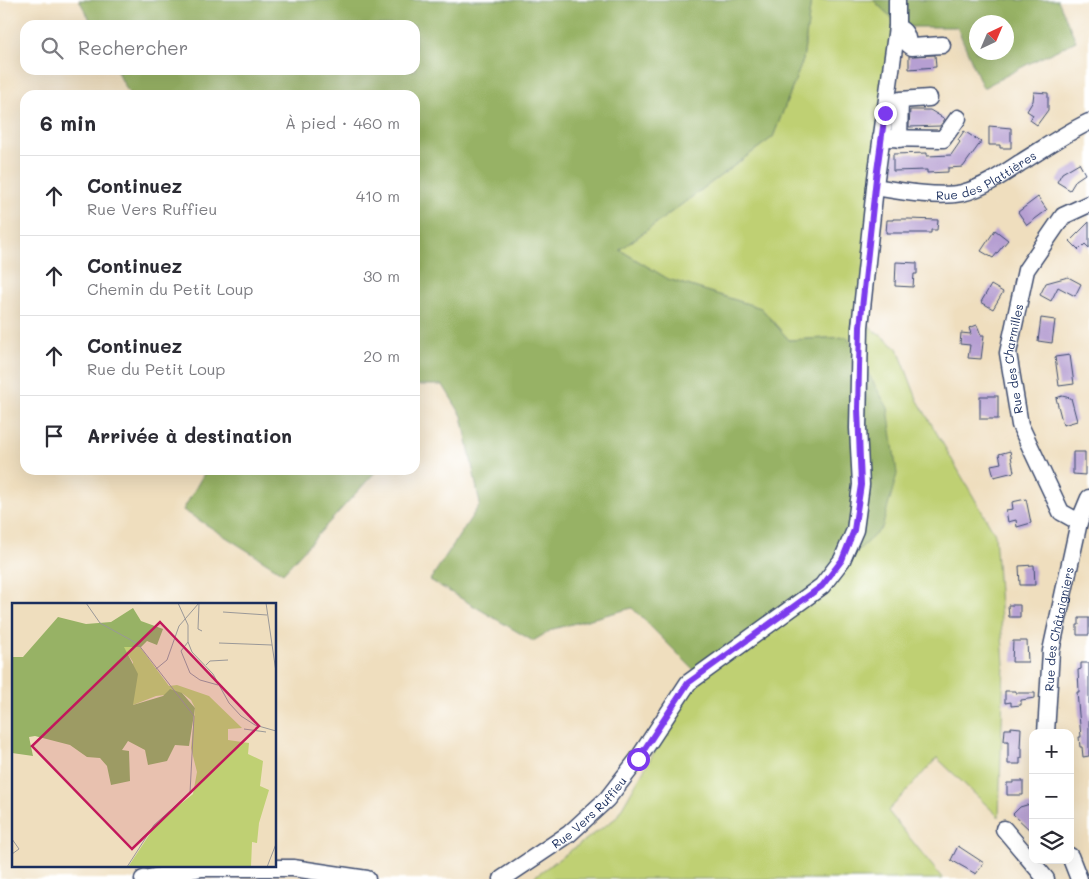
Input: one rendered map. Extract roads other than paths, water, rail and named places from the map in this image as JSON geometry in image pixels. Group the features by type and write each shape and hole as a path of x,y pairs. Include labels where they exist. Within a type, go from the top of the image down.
{"street":[{"name":"Rue Vers Ruffieu","path":"502,879 569,834 607,799 638,759 688,683 822,586 842,560 854,530 861,485 858,419 860,327 881,138 897,27 897,0"},
{"path":"897,27 905,31 908,44 912,47 942,45"},
{"path":"899,138 900,100 929,98"},
{"path":"881,138 943,139 958,118"},
{"name":"Rue des Plattières","path":"875,187 925,194 962,193 984,185 1006,173 1065,134 1089,122"},
{"name":"Rue des Charmilles","path":"1079,522 1061,512 1020,425 1008,353 1026,270 1063,216 1089,204"},
{"name":"Rue des Châtaigniers","path":"1046,729 1051,650 1079,522 1089,498"},
{"path":"1004,829 1046,879"},
{"path":"1073,864 1079,879"},
{"path":"143,879 202,868 294,868 367,879"}]}
